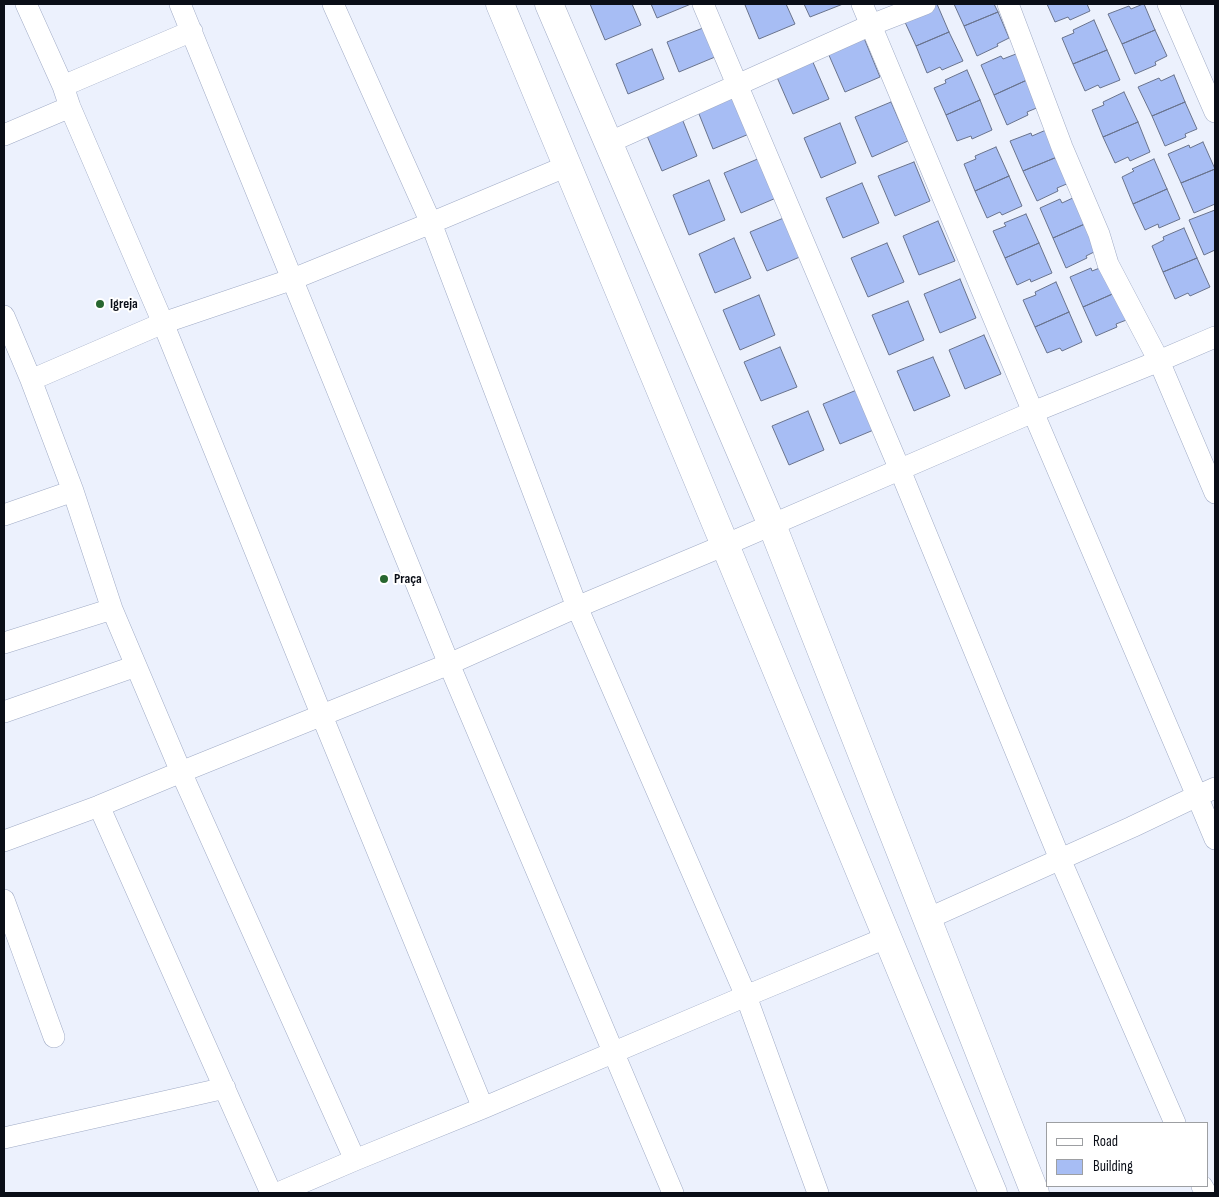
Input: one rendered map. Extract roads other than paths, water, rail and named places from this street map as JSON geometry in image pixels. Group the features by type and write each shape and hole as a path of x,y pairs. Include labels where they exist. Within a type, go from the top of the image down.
{"street":[{"path":"26,4 164,323 322,716 483,1108"},
{"path":"180,4 449,664 673,1193"},
{"path":"333,4 431,223 578,607 746,996 818,1193"},
{"path":"500,4 726,544 993,1193"},
{"path":"549,4 772,525 1035,1193"},
{"path":"703,4 900,470 1060,860 1175,1122"},
{"path":"862,4 1033,412 1206,792 1215,840"},
{"path":"608,143 871,25 924,4"},
{"path":"1008,4 1062,147 1099,234 1108,264 1160,361 1215,493"},
{"path":"1168,4 1215,112"},
{"path":"63,86 192,31"},
{"path":"4,135 70,107"},
{"path":"31,380 164,323 292,279 567,166"},
{"path":"4,316 31,380 73,491 112,609 181,772 355,1160"},
{"path":"4,841 99,806 449,664 1033,412 1215,337"},
{"path":"4,515 73,491"},
{"path":"4,643 112,609"},
{"path":"4,712 136,666"},
{"path":"927,919 1206,792"},
{"path":"99,806 271,1193"},
{"path":"4,900 54,1037"},
{"path":"278,1193 888,937"},
{"path":"4,1138 225,1088"}],"place":[{"name":"Igreja","path":"100,304"},
{"name":"Praça","path":"384,579"}]}
